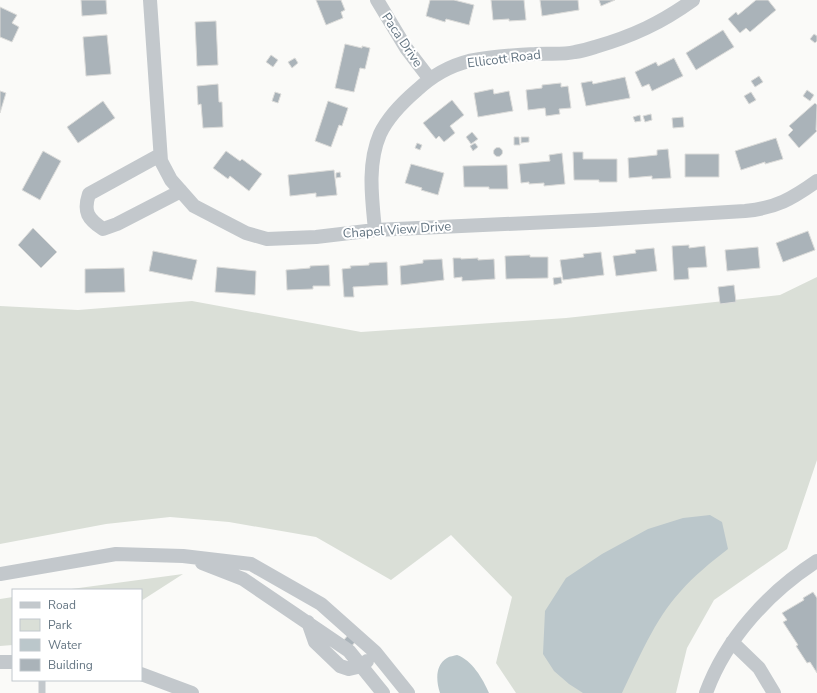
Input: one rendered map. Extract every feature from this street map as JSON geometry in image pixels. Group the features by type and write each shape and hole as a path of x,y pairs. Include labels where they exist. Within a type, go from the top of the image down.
{"street":[{"name":"Chapel View Drive","path":"150,0 161,161 171,180 194,206 246,233 267,239 316,237 375,230 595,220 763,210 791,198 817,181"},
{"name":"Paca Drive","path":"377,0 388,21 406,48 429,78"},
{"name":"Ellicott Road","path":"375,230 371,190 376,149 381,134 406,99 429,78 468,62 494,57 574,53 609,43 643,31 670,16 693,0"},
{"path":"160,155 89,194 85,205 91,221 103,229 117,224 181,190"},
{"path":"0,574 116,554 183,556 251,564 321,604 375,652 408,693"},
{"path":"183,556 243,579 308,622 315,642 340,666 349,669 362,666 375,652"},
{"path":"706,693 732,642 751,618 776,592 801,571 817,561"},
{"path":"308,622 321,604"},
{"path":"732,642 759,668 774,693"},
{"path":"0,662 12,662"},
{"path":"362,666 383,693"},
{"path":"142,674 192,693"}],"lane":[{"path":"42,681 42,693"}],"green space":[{"path":"817,277 817,460 787,549 714,600 687,648 676,693 516,693 496,663 512,597 451,535 391,580 316,537 229,522 170,517 106,524 0,544 0,306 78,310 192,301 361,332 566,318 780,295"},
{"path":"183,574 142,600 142,589 71,589"},
{"path":"12,597 12,645 0,646 0,599"}],"water":[{"path":"710,515 722,522 728,549 685,586 671,603 655,627 622,693 583,693 569,684 554,671 543,654 545,611 566,578 602,554 648,529 683,518"},
{"path":"457,655 462,657 472,666 484,682 489,693 440,693 437,678 438,669 447,658"}],"building":[{"path":"81,0 106,0 107,14 82,16"},
{"path":"316,0 341,0 345,10 341,12 343,18 326,25"},
{"path":"430,0 454,0 474,5 469,25 446,19 445,22 426,16"},
{"path":"491,0 524,0 526,20 493,20"},
{"path":"540,0 578,0 579,10 542,16"},
{"path":"599,0 615,0 601,6"},
{"path":"756,0 768,0 776,10 750,32 746,28 740,33 728,19 736,12 738,15"},
{"path":"0,7 17,15 12,23 19,27 12,42 0,37"},
{"path":"216,21 218,65 197,66 195,22"},
{"path":"723,30 734,47 696,70 686,53"},
{"path":"814,34 817,36 817,41 815,43 810,39"},
{"path":"107,35 111,74 86,76 83,37"},
{"path":"345,44 362,48 362,46 370,48 365,69 360,68 354,92 335,88"},
{"path":"271,55 278,60 273,67 266,62"},
{"path":"295,58 298,63 292,68 288,62"},
{"path":"674,58 683,76 652,91 649,84 642,87 635,72 656,62 658,66"},
{"path":"759,76 763,82 755,87 751,81"},
{"path":"625,77 630,98 586,106 581,83 592,81 593,84"},
{"path":"561,83 561,87 568,86 571,108 559,109 560,114 546,116 545,108 528,110 526,90 542,88 542,85"},
{"path":"218,84 219,102 222,102 223,127 203,128 201,104 198,105 197,86"},
{"path":"493,89 494,94 509,91 513,111 478,117 474,93"},
{"path":"807,90 814,95 810,101 803,96"},
{"path":"0,91 6,93 0,113"},
{"path":"275,92 281,94 278,103 272,101"},
{"path":"751,92 756,100 749,104 744,96"},
{"path":"452,100 464,115 450,126 455,133 444,142 439,136 436,139 423,123"},
{"path":"103,101 115,118 78,143 67,127"},
{"path":"328,101 348,108 342,126 339,125 331,147 315,141"},
{"path":"815,103 817,105 817,131 799,148 788,135 793,130 789,126"},
{"path":"651,114 652,120 645,122 643,116"},
{"path":"640,115 641,121 635,122 633,117"},
{"path":"683,117 684,127 673,128 672,118"},
{"path":"472,132 478,139 471,144 466,137"},
{"path":"514,137 519,137 520,145 514,145"},
{"path":"521,137 529,137 529,142 521,143"},
{"path":"776,138 783,159 765,164 765,162 741,170 735,151"},
{"path":"417,143 422,145 420,150 415,148"},
{"path":"475,143 478,147 473,151 470,146"},
{"path":"498,147 503,152 498,157 493,152"},
{"path":"668,149 671,178 652,179 652,176 629,178 628,158 657,155 657,150"},
{"path":"43,151 61,161 40,200 22,190"},
{"path":"226,151 240,161 242,159 262,174 249,191 230,176 228,179 213,168"},
{"path":"573,152 583,152 583,159 617,159 617,182 574,180"},
{"path":"562,153 565,184 544,186 544,183 521,183 519,164 550,161 549,155"},
{"path":"685,154 719,154 719,177 685,177"},
{"path":"411,164 444,173 438,195 405,183"},
{"path":"507,165 508,189 464,187 463,166"},
{"path":"334,170 337,195 316,197 316,193 290,196 288,175"},
{"path":"340,172 341,177 336,178 336,173"},
{"path":"33,228 57,252 41,268 18,245"},
{"path":"808,231 815,250 783,262 776,243"},
{"path":"689,245 689,248 705,246 707,267 688,268 689,279 674,280 672,246"},
{"path":"758,247 760,268 727,271 725,250"},
{"path":"654,248 657,271 616,276 613,256 636,253 635,250"},
{"path":"153,251 197,260 192,280 149,271"},
{"path":"601,252 604,275 563,280 560,260 584,257 583,254"},
{"path":"530,255 530,257 548,257 548,278 506,279 505,256"},
{"path":"453,258 478,258 478,260 494,259 495,279 462,281 462,277 454,278"},
{"path":"442,259 444,280 401,285 400,266 423,263 423,260"},
{"path":"387,262 388,285 353,287 354,297 344,297 342,269 351,268 350,266 369,265 369,263"},
{"path":"329,265 330,286 313,286 313,289 287,290 286,270 310,268 310,266"},
{"path":"217,267 256,271 255,295 215,292"},
{"path":"124,268 125,292 85,293 85,269"},
{"path":"561,277 562,283 554,285 553,278"},
{"path":"734,285 736,302 720,304 718,287"},
{"path":"813,592 817,598 817,673 810,662 807,663 796,646 798,645 783,622 787,620 782,613 804,600 803,598"},
{"path":"349,634 356,641 350,648 343,641"}]}
